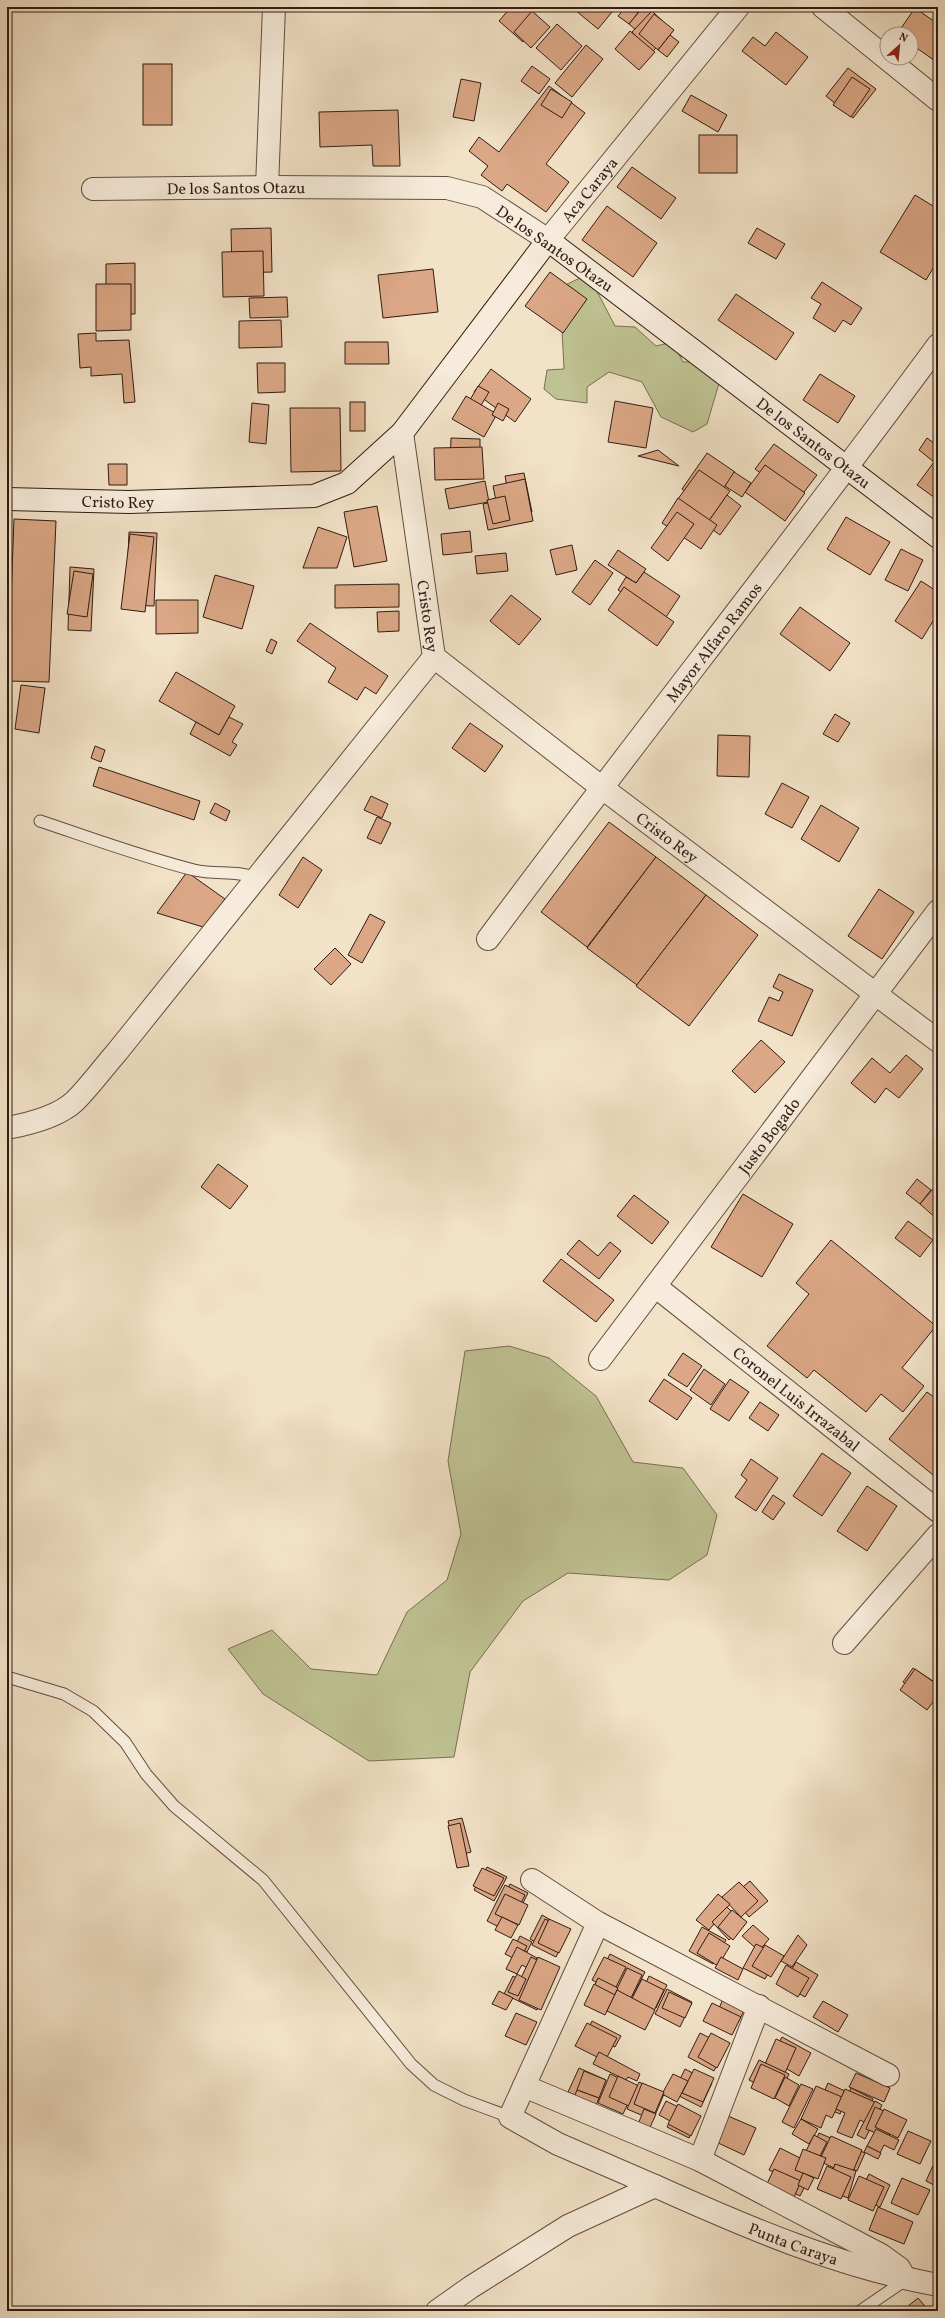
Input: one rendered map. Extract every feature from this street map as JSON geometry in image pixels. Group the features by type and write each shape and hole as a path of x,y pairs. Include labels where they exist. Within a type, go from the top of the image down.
{"street":[{"path":"267,187 274,7"},
{"name":"Aca Caraya","path":"402,433 548,240 738,7"},
{"path":"823,7 938,100"},
{"name":"De los Santos Otazu","path":"93,189 267,187 448,188 482,197 548,240 938,537"},
{"name":"Mayor Alfaro Ramos","path":"488,938 601,787 848,468 938,345"},
{"name":"Cristo Rey","path":"7,499 129,502 314,496 347,484 402,433"},
{"name":"Cristo Rey","path":"402,433 434,656 601,787 938,1042"},
{"path":"7,1128 29,1123 51,1115 74,1102 117,1052 434,656"},
{"name":"Justo Bogado","path":"600,1359 874,993 938,911"},
{"name":"Coronel Luis Irrazabal","path":"655,1286 938,1511"},
{"path":"844,1643 938,1535"},
{"path":"532,1880 598,1923 759,2006 888,2075"},
{"path":"510,2117 598,1923"},
{"path":"700,2160 759,2006"},
{"path":"524,2086 700,2160 881,2254 899,2268 906,2279"},
{"name":"Punta Caraya","path":"510,2117 558,2144 759,2233 864,2268 906,2279 938,2285"},
{"path":"437,2311 471,2287 568,2226 654,2186"}],"lane":[{"path":"40,822 182,867 209,874 243,874 256,878"},
{"path":"7,1677 64,1694 93,1711 125,1742 146,1774 174,1806 263,1880 410,2064 434,2085 464,2100 510,2117"},
{"path":"860,2311 906,2279"}],"green space":[{"path":"588,274 615,326 635,327 656,346 673,342 683,362 710,362 720,380 707,424 693,432 661,417 642,382 609,372 587,387 587,403 556,399 544,389 547,370 564,369 561,310 547,294"},
{"path":"509,1346 549,1358 596,1396 633,1462 683,1468 717,1515 707,1555 669,1580 568,1573 523,1601 470,1672 454,1757 369,1761 263,1694 228,1649 272,1630 311,1669 377,1675 407,1612 447,1580 461,1534 448,1461 465,1351"}],"building":[{"path":"511,7 527,7 542,21 523,42 499,21"},
{"path":"578,7 607,7 612,12 598,29 575,10"},
{"path":"620,7 649,7 643,19"},
{"path":"626,7 630,7 638,13 629,24 618,16"},
{"path":"643,7 658,7 637,31 629,24"},
{"path":"915,8 938,24 938,63 919,50 919,26 903,26"},
{"path":"532,11 550,27 531,48 514,32"},
{"path":"652,11 673,31 652,52 632,32"},
{"path":"654,14 674,30 658,50 639,34"},
{"path":"557,24 582,46 561,70 536,48"},
{"path":"630,31 655,52 639,70 615,49"},
{"path":"776,32 808,57 786,85 742,51 753,37 765,46"},
{"path":"670,35 679,42 667,57 658,50"},
{"path":"586,45 603,59 572,97 555,83"},
{"path":"143,64 172,64 172,125 143,125"},
{"path":"532,66 550,79 539,94 521,81"},
{"path":"848,68 876,89 853,118 826,96"},
{"path":"852,77 870,89 851,117 833,105"},
{"path":"461,79 481,83 474,121 453,117"},
{"path":"549,86 585,113 546,164 569,182 546,212 507,184 502,191 481,175 488,166 469,151 479,137 499,152"},
{"path":"551,89 572,102 562,118 541,105"},
{"path":"691,95 727,115 718,132 682,111"},
{"path":"398,110 400,166 373,166 372,145 320,147 319,112"},
{"path":"699,135 737,135 737,173 699,173"},
{"path":"632,167 676,198 661,219 617,187"},
{"path":"915,195 938,209 938,260 926,280 880,252"},
{"path":"607,206 657,243 633,277 582,240"},
{"path":"271,228 272,272 232,273 231,229"},
{"path":"757,228 785,244 776,259 748,243"},
{"path":"263,251 264,296 223,297 222,252"},
{"path":"135,263 135,314 106,314 106,264"},
{"path":"433,269 438,312 383,318 378,275"},
{"path":"550,272 587,299 563,333 525,306"},
{"path":"822,282 862,308 851,325 843,320 835,332 813,318 821,304 811,298"},
{"path":"96,284 131,284 131,330 96,331"},
{"path":"736,294 794,333 776,360 718,320"},
{"path":"287,297 288,317 250,318 249,298"},
{"path":"281,320 282,347 239,348 239,321"},
{"path":"96,333 96,341 129,340 135,402 124,403 122,374 91,376 91,367 80,368 78,334"},
{"path":"345,342 388,342 389,364 345,364"},
{"path":"257,363 285,363 285,392 258,393"},
{"path":"491,369 531,399 515,422 474,392"},
{"path":"820,374 855,396 838,423 803,400"},
{"path":"478,386 489,392 480,407 492,414 486,425 463,412"},
{"path":"466,396 497,414 484,437 452,419"},
{"path":"615,401 653,408 646,448 608,442"},
{"path":"350,402 365,402 365,431 350,431"},
{"path":"252,403 269,405 266,444 249,442"},
{"path":"498,403 509,409 503,421 492,415"},
{"path":"290,408 340,408 341,471 291,472"},
{"path":"451,438 480,439 480,468 450,468"},
{"path":"927,438 938,446 938,500 917,485 934,462 919,450"},
{"path":"774,444 817,475 798,500 755,469"},
{"path":"482,447 484,479 435,480 434,448"},
{"path":"658,450 679,466 638,456"},
{"path":"707,453 735,472 710,508 682,489"},
{"path":"108,464 127,464 127,485 109,485"},
{"path":"765,465 805,493 785,521 745,492"},
{"path":"699,470 730,491 706,525 675,503"},
{"path":"734,472 751,483 742,497 725,486"},
{"path":"524,473 532,512 512,516 505,476"},
{"path":"525,479 533,521 488,530 483,504 496,501 493,486"},
{"path":"485,481 489,502 449,509 445,489"},
{"path":"727,495 741,506 720,535 706,525"},
{"path":"505,496 510,520 493,524 487,500"},
{"path":"678,498 717,525 701,549 662,523"},
{"path":"377,506 387,561 354,567 344,512"},
{"path":"677,512 694,524 668,561 651,548"},
{"path":"846,517 890,542 870,575 827,549"},
{"path":"14,519 56,521 49,682 8,681"},
{"path":"318,527 347,537 337,568 303,568"},
{"path":"470,531 472,552 443,555 441,534"},
{"path":"129,532 157,533 154,606 126,605"},
{"path":"130,534 154,537 145,612 121,609"},
{"path":"572,545 577,570 556,575 550,550"},
{"path":"901,549 923,560 908,591 885,580"},
{"path":"618,550 646,569 636,583 608,565"},
{"path":"506,553 508,571 477,574 475,556"},
{"path":"595,560 613,573 590,605 572,592"},
{"path":"70,567 94,569 91,631 68,630"},
{"path":"74,571 93,574 87,617 67,614"},
{"path":"644,572 680,596 664,620 618,590 626,577 636,583"},
{"path":"215,575 254,586 242,629 203,617"},
{"path":"921,581 938,592 938,613 922,639 895,621"},
{"path":"399,584 399,607 335,608 335,585"},
{"path":"624,587 674,622 657,646 608,610"},
{"path":"511,595 541,619 519,645 490,621"},
{"path":"156,600 198,600 198,633 156,634"},
{"path":"800,607 850,643 830,671 780,634"},
{"path":"399,611 399,631 378,632 377,612"},
{"path":"310,623 388,676 376,694 365,687 357,700 328,682 336,668 297,641"},
{"path":"271,639 277,642 272,654 266,651"},
{"path":"176,672 235,706 219,735 159,701"},
{"path":"21,685 45,688 39,733 15,729"},
{"path":"835,714 850,723 838,742 823,734"},
{"path":"229,717 243,724 232,742 237,745 230,756 190,734 196,722 219,735"},
{"path":"470,723 503,746 485,772 452,748"},
{"path":"718,735 750,736 749,777 717,776"},
{"path":"95,746 105,750 101,762 91,758"},
{"path":"99,767 200,801 194,820 93,786"},
{"path":"782,783 809,797 792,828 765,814"},
{"path":"371,796 388,804 382,818 364,810"},
{"path":"215,803 230,811 226,821 210,813"},
{"path":"821,805 859,828 839,862 801,839"},
{"path":"377,817 391,823 381,844 367,838"},
{"path":"609,822 656,857 587,947 541,912"},
{"path":"303,857 322,870 298,908 279,895"},
{"path":"656,857 706,895 637,985 587,948"},
{"path":"187,872 225,899 203,927 157,913"},
{"path":"879,889 914,912 882,959 848,936"},
{"path":"706,895 758,935 689,1026 636,986"},
{"path":"370,914 385,922 362,963 348,955"},
{"path":"335,948 351,964 331,985 314,969"},
{"path":"779,974 813,990 792,1036 758,1021 769,997 779,1001 783,992 773,987"},
{"path":"761,1040 785,1062 755,1093 732,1071"},
{"path":"906,1055 923,1069 899,1098 886,1088 875,1103 851,1083 872,1058 890,1073"},
{"path":"218,1164 248,1186 230,1209 201,1187"},
{"path":"917,1179 931,1190 920,1204 906,1193"},
{"path":"938,1183 938,1220 920,1204"},
{"path":"743,1194 793,1224 762,1277 711,1247"},
{"path":"634,1195 669,1222 652,1244 617,1216"},
{"path":"908,1221 933,1240 920,1257 895,1238"},
{"path":"579,1240 598,1256 610,1242 621,1251 599,1279 567,1254"},
{"path":"831,1240 936,1326 902,1368 924,1386 903,1412 881,1394 866,1412 814,1370 807,1378 767,1346 809,1294 796,1283"},
{"path":"561,1259 614,1300 596,1322 543,1281"},
{"path":"683,1353 702,1366 687,1387 668,1375"},
{"path":"704,1369 725,1384 711,1405 690,1390"},
{"path":"664,1379 692,1398 677,1420 649,1401"},
{"path":"730,1379 749,1392 729,1421 710,1409"},
{"path":"927,1392 938,1400 938,1479 889,1439"},
{"path":"760,1402 779,1415 768,1431 749,1418"},
{"path":"822,1453 851,1473 822,1516 793,1496"},
{"path":"751,1459 778,1478 756,1511 735,1497 747,1480 741,1475"},
{"path":"867,1486 897,1506 867,1551 837,1531"},
{"path":"773,1495 785,1503 773,1520 762,1512"},
{"path":"913,1668 936,1683 926,1698 903,1682"},
{"path":"915,1669 938,1685 938,1695 927,1710 900,1690"},
{"path":"462,1818 471,1852 457,1856 448,1821"},
{"path":"460,1823 469,1866 457,1868 448,1826"},
{"path":"487,1867 507,1877 494,1901 474,1890"},
{"path":"482,1868 504,1878 494,1896 473,1886"},
{"path":"750,1881 768,1901 749,1917 732,1896"},
{"path":"739,1882 758,1901 741,1917 722,1897"},
{"path":"510,1884 528,1893 523,1903 505,1894"},
{"path":"505,1885 525,1895 507,1931 487,1921"},
{"path":"505,1894 528,1905 519,1925 495,1914"},
{"path":"718,1894 730,1904 709,1930 696,1920"},
{"path":"727,1907 745,1925 729,1940 712,1922"},
{"path":"732,1910 747,1922 733,1940 718,1927"},
{"path":"542,1915 549,1919 537,1943 530,1939"},
{"path":"502,1917 518,1925 511,1938 495,1930"},
{"path":"545,1919 569,1931 556,1957 532,1945"},
{"path":"549,1919 571,1929 559,1953 538,1943"},
{"path":"753,1925 769,1939 759,1951 742,1936"},
{"path":"702,1927 726,1940 713,1964 689,1951"},
{"path":"709,1933 730,1946 718,1966 697,1953"},
{"path":"798,1935 807,1945 792,1967 781,1961"},
{"path":"520,1936 532,1942 527,1952 515,1946"},
{"path":"513,1939 527,1946 519,1961 505,1954"},
{"path":"756,1944 778,1955 765,1979 743,1968"},
{"path":"765,1945 784,1956 771,1977 752,1966"},
{"path":"517,1947 537,1958 531,1970 522,1965 517,1974 506,1969"},
{"path":"610,1954 645,1972 633,1996 598,1978"},
{"path":"531,1957 557,1970 537,2010 504,1994 513,1976 520,1980"},
{"path":"538,1957 560,1967 541,2010 519,2000"},
{"path":"604,1957 626,1967 614,1991 592,1980"},
{"path":"721,1957 743,1969 738,1980 715,1968"},
{"path":"796,1962 818,1975 805,1997 783,1984"},
{"path":"786,1965 809,1978 798,1997 776,1984"},
{"path":"627,1968 642,1975 630,2000 615,1993"},
{"path":"517,1974 526,1979 518,1996 508,1992"},
{"path":"649,1976 667,1985 656,2008 638,2000"},
{"path":"598,1978 618,1988 607,2011 587,2002"},
{"path":"642,1979 664,1990 653,2013 647,2011 644,2016 627,2008"},
{"path":"594,1984 615,1995 605,2015 584,2005"},
{"path":"667,1989 692,2002 680,2027 655,2014"},
{"path":"617,1990 655,2010 645,2030 607,2011"},
{"path":"499,1991 513,1998 506,2010 492,2004"},
{"path":"669,1992 692,2003 685,2018 662,2008"},
{"path":"723,1999 745,2009 734,2030 714,2020"},
{"path":"823,2001 848,2015 838,2032 813,2017"},
{"path":"712,2003 741,2017 732,2035 703,2021"},
{"path":"516,2013 537,2022 526,2045 505,2036"},
{"path":"592,2021 621,2036 615,2047 586,2033"},
{"path":"587,2023 617,2038 605,2061 575,2046"},
{"path":"700,2033 726,2046 714,2071 688,2057"},
{"path":"711,2033 730,2043 717,2068 698,2057"},
{"path":"782,2037 811,2053 799,2076 770,2059"},
{"path":"776,2039 796,2048 785,2073 765,2064"},
{"path":"599,2052 640,2074 637,2081 628,2077 626,2080 593,2064"},
{"path":"759,2060 789,2074 779,2095 749,2080"},
{"path":"761,2064 785,2075 774,2099 751,2088"},
{"path":"579,2068 606,2080 596,2104 568,2092"},
{"path":"685,2069 712,2083 701,2107 673,2093"},
{"path":"694,2069 714,2078 703,2102 682,2093"},
{"path":"584,2071 606,2080 599,2098 577,2090"},
{"path":"856,2073 890,2088 884,2102 849,2087"},
{"path":"610,2074 636,2086 623,2114 598,2103"},
{"path":"673,2074 688,2081 677,2102 662,2094"},
{"path":"618,2076 639,2086 629,2106 609,2097"},
{"path":"785,2077 799,2085 789,2106 775,2098"},
{"path":"639,2082 664,2094 653,2120 627,2109"},
{"path":"642,2083 664,2092 655,2113 634,2104"},
{"path":"828,2083 849,2093 840,2114 818,2105"},
{"path":"801,2084 813,2089 794,2128 782,2122"},
{"path":"816,2086 842,2097 832,2118 826,2115 821,2128 801,2119"},
{"path":"851,2088 873,2099 865,2118 842,2108"},
{"path":"845,2089 875,2102 866,2123 860,2120 852,2138 837,2132 845,2113 836,2109"},
{"path":"577,2090 599,2098 595,2108 573,2100"},
{"path":"666,2101 699,2117 689,2138 667,2127 670,2121 659,2115"},
{"path":"875,2101 882,2105 865,2139 857,2135"},
{"path":"678,2104 701,2116 691,2136 668,2124"},
{"path":"875,2107 897,2117 888,2138 866,2129"},
{"path":"644,2109 656,2114 648,2132 637,2127"},
{"path":"884,2109 907,2120 898,2138 875,2127"},
{"path":"728,2116 756,2128 744,2155 716,2142"},
{"path":"801,2119 818,2129 809,2144 792,2134"},
{"path":"876,2129 899,2140 894,2150 884,2145 880,2153 867,2146"},
{"path":"908,2131 931,2141 920,2164 897,2154"},
{"path":"819,2133 865,2153 857,2171 811,2152"},
{"path":"814,2135 827,2142 800,2196 792,2192 796,2183 769,2170 780,2148 802,2159"},
{"path":"831,2136 862,2150 851,2176 819,2161"},
{"path":"867,2146 881,2153 878,2159 864,2152"},
{"path":"803,2149 826,2158 818,2179 795,2170"},
{"path":"936,2159 938,2160 938,2187 926,2181"},
{"path":"835,2164 856,2171 848,2198 826,2190"},
{"path":"827,2166 851,2177 841,2199 817,2189"},
{"path":"774,2169 801,2181 792,2202 764,2190"},
{"path":"803,2173 814,2178 808,2190 798,2185"},
{"path":"869,2174 890,2185 880,2207 858,2196"},
{"path":"859,2176 884,2187 873,2211 848,2200"},
{"path":"902,2178 930,2190 918,2215 891,2203"},
{"path":"878,2207 913,2222 904,2244 869,2230"},
{"path":"918,2298 929,2311 902,2311"}]}
